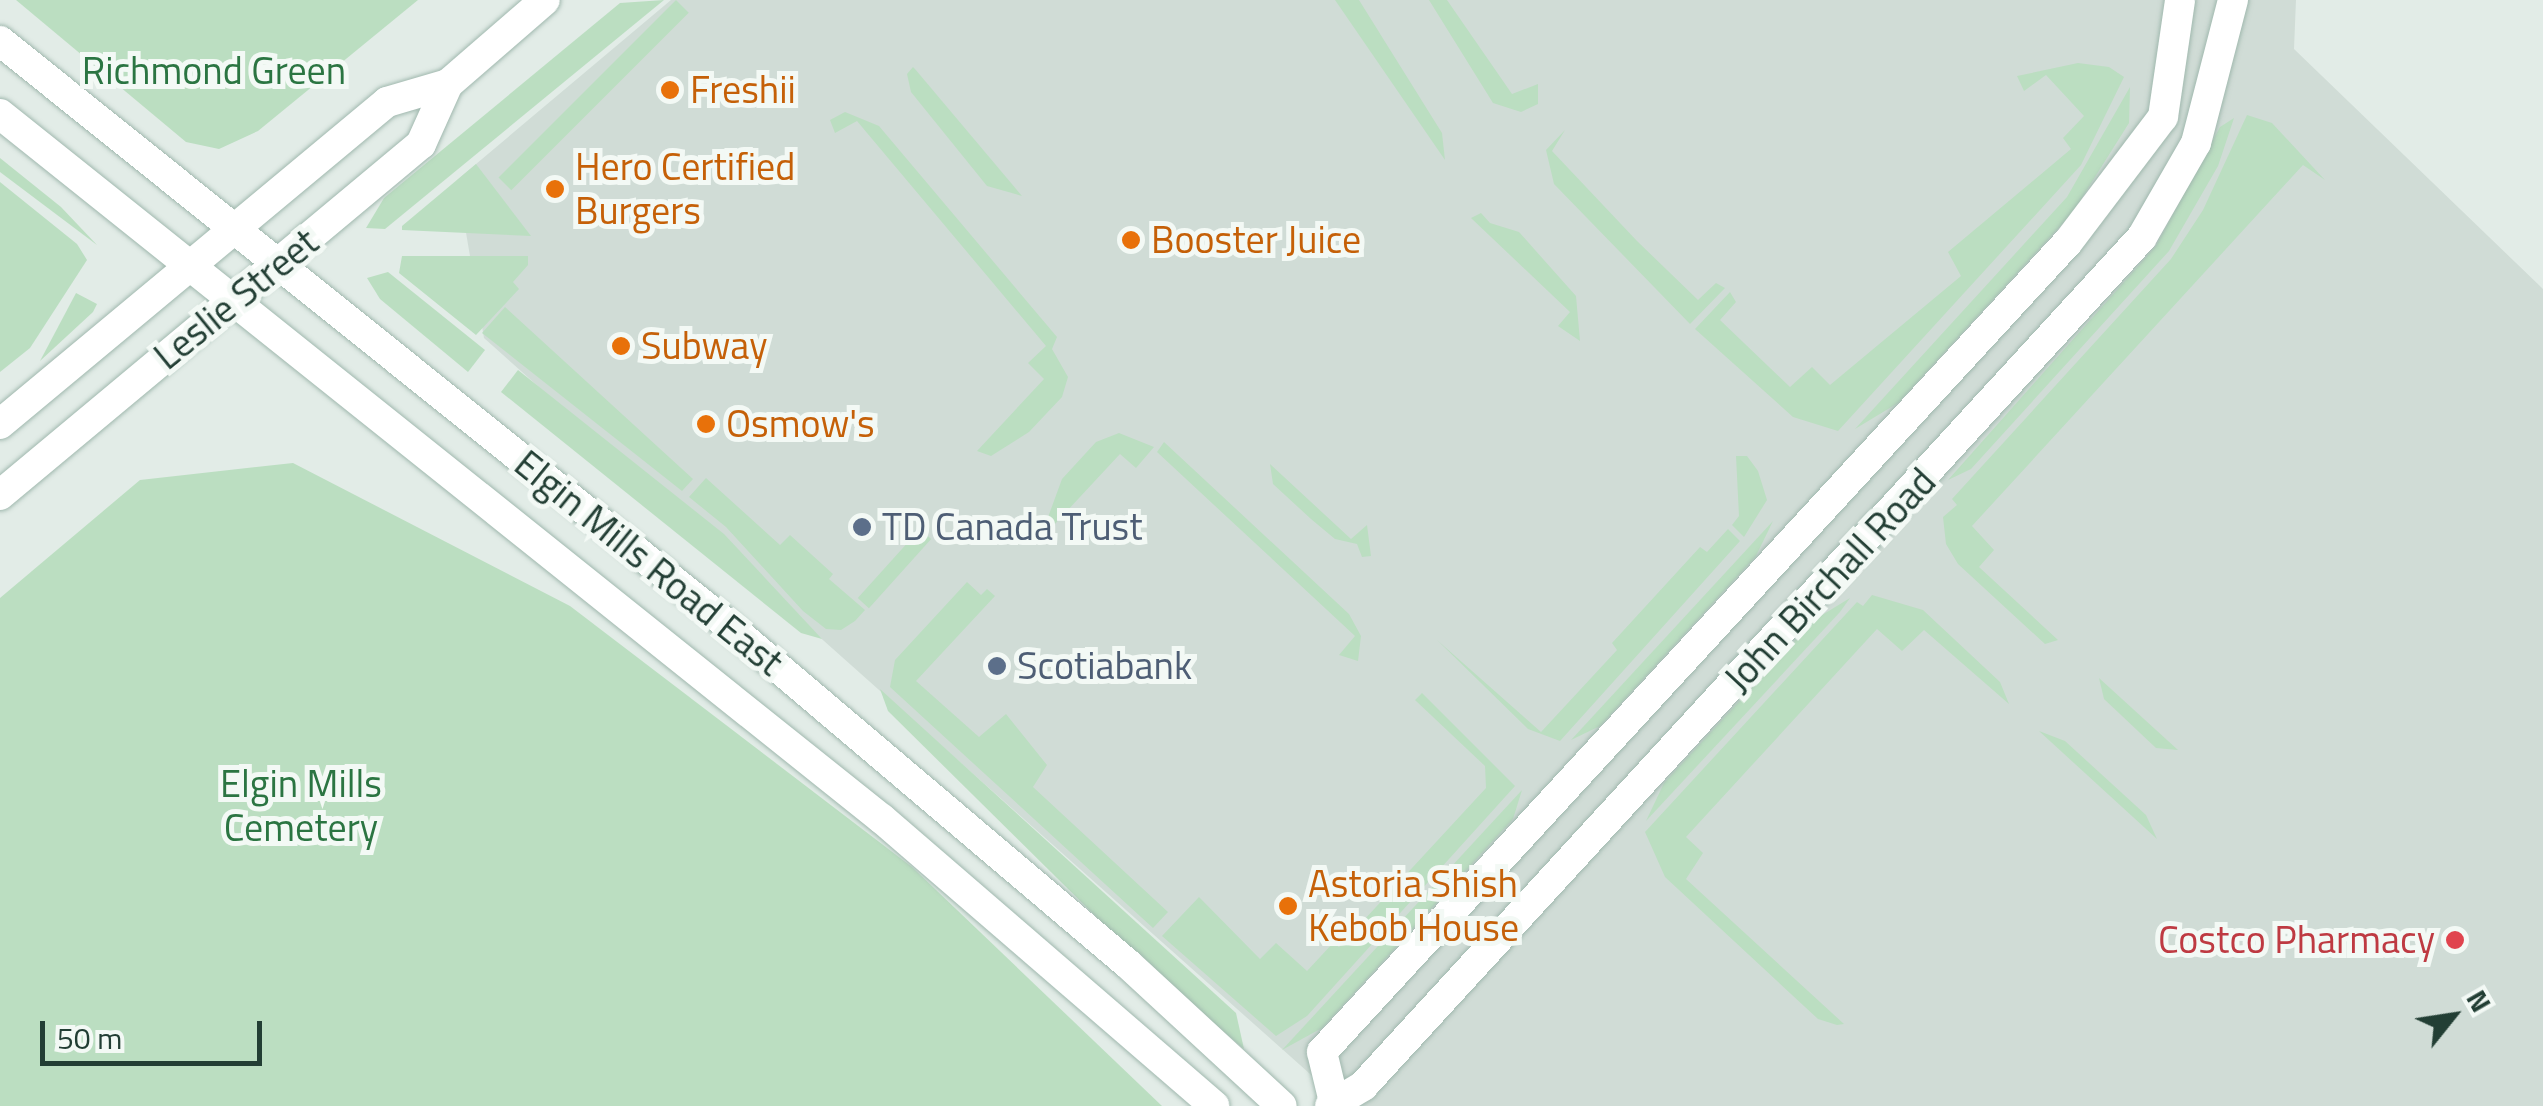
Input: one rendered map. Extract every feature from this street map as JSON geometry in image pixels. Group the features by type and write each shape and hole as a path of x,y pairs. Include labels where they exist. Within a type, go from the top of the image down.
{"main road":[{"name":"Leslie Street","path":"0,496 281,265 420,144 448,84 545,0"},
{"name":"John Birchall Road","path":"2180,0 2164,117 2092,210 1322,1052 1332,1104 1363,1086 2142,237 2196,143 2233,0"},
{"name":"Elgin Mills Road East","path":"0,41 716,615 1128,964 1282,1106"},
{"name":"Leslie Street","path":"0,424 387,102 448,84"},
{"name":"Elgin Mills Road East","path":"0,114 853,795 1214,1106"}],"shaded area":[{"path":"671,0 2296,0 2294,49 2543,289 2543,1106 1346,1106 484,338 457,180"}],"green space":[{"name":"Richmond Green","path":"16,0 418,0 258,131 219,149 186,142"},
{"path":"664,0 385,229 366,228 384,198 620,3"},
{"path":"676,0 689,13 511,190 499,177"},
{"path":"1335,0 1359,0 1442,133 1445,160"},
{"path":"1429,0 1447,0 1512,94 1538,84 1538,104 1521,112 1493,103"},
{"path":"2078,63 2109,67 2124,77 2081,165 1838,431 1793,417 1695,329 1730,292 1736,302 1720,320 1790,387 1812,367 1830,385 1961,276 1948,252 2071,149 2063,138 2084,116 2046,75 2024,91 2017,76"},
{"path":"913,67 1022,196 987,186 911,92 907,74"},
{"path":"2130,87 2129,123 2073,212 1898,403 1855,429 2067,197"},
{"path":"845,112 879,126 1057,337 1052,349 1068,377 1062,397 1029,432 991,456 977,451 1044,379 1028,363 1046,346 857,121 835,133 830,120"},
{"path":"2247,115 2272,123 2325,180 2303,165 1972,526 1994,550 1979,567 2058,640 2045,644 1958,564 1946,544 1943,517 1957,505 1952,499 2171,259 2203,210"},
{"path":"2234,118 2218,166 2169,251 1971,469 1948,480 2156,246 2220,127"},
{"path":"1565,130 1552,151 1637,241 1698,300 1716,283 1725,288 1690,324 1554,184 1546,150"},
{"path":"0,158 61,207 97,245 0,172"},
{"path":"476,164 531,236 402,230 402,226"},
{"path":"0,182 77,244 87,260 30,348 0,372"},
{"path":"1481,213 1490,223 1519,232 1576,296 1580,341 1558,326 1570,312 1471,218"},
{"path":"402,256 528,256 528,265 513,282 519,289 476,335 399,273"},
{"path":"388,272 485,350 468,372 380,299 367,278"},
{"path":"76,293 97,304 93,312 40,361"},
{"path":"505,307 693,479 682,491 482,333"},
{"path":"518,370 724,534 822,639 801,633 501,392"},
{"path":"1119,433 1154,447 1136,468 1120,454 1053,526 1047,520 1062,479 1096,442"},
{"path":"1164,442 1349,614 1361,636 1358,661 1339,655 1355,636 1157,452"},
{"path":"1736,456 1747,456 1758,471 1767,500 1744,537 1732,525 1739,516"},
{"name":"Elgin Mills Cemetery","path":"293,463 570,606 912,867 1162,1106 0,1106 0,598 140,480"},
{"path":"1270,464 1351,539 1367,525 1371,556 1362,557 1357,544 1335,539 1311,519 1273,484"},
{"path":"706,478 780,545 790,535 833,574 829,579 865,610 841,630 826,629 803,611 726,527 689,497"},
{"path":"1773,521 1756,556 1600,726 1571,740"},
{"path":"920,529 931,539 869,608 858,598"},
{"path":"1728,529 1740,541 1560,741 1528,729 1437,640 1541,732 1617,650 1612,643 1700,547 1707,552"},
{"path":"967,582 981,595 987,589 995,596 916,681 979,737 1006,714 1047,765 1033,787 1168,912 1153,928 890,687 895,660"},
{"path":"1872,595 1923,610 2000,682 2009,704 1924,630 1902,651 1877,629 1686,837 1703,853 1686,879 1844,1024 1837,1025 1818,1019 1665,877 1645,832 1857,602 1863,606"},
{"path":"1850,598 1646,821 1664,783 1814,620"},
{"path":"2099,678 2178,750 2156,748 2104,699"},
{"path":"880,689 1236,1013 1244,1049 1148,968 888,711"},
{"path":"1422,693 1515,786 1307,1016 1276,1036 1162,936 1199,897 1260,959 1276,943 1307,971 1333,943 1339,947 1486,788 1485,766 1415,700"},
{"path":"2039,731 2065,741 2146,815 2157,839"},
{"path":"1522,790 1513,819 1322,1028 1282,1050"}],"place":[{"name":"Freshii","path":"670,90"},
{"name":"Hero Certified Burgers","path":"555,189"},
{"name":"Booster Juice","path":"1131,240"},
{"name":"Subway","path":"621,346"},
{"name":"Osmow's","path":"706,424"},
{"name":"TD Canada Trust","path":"862,527"},
{"name":"Scotiabank","path":"997,666"},
{"name":"Astoria Shish Kebob House","path":"1288,906"},
{"name":"Costco Pharmacy","path":"2455,940"}]}
